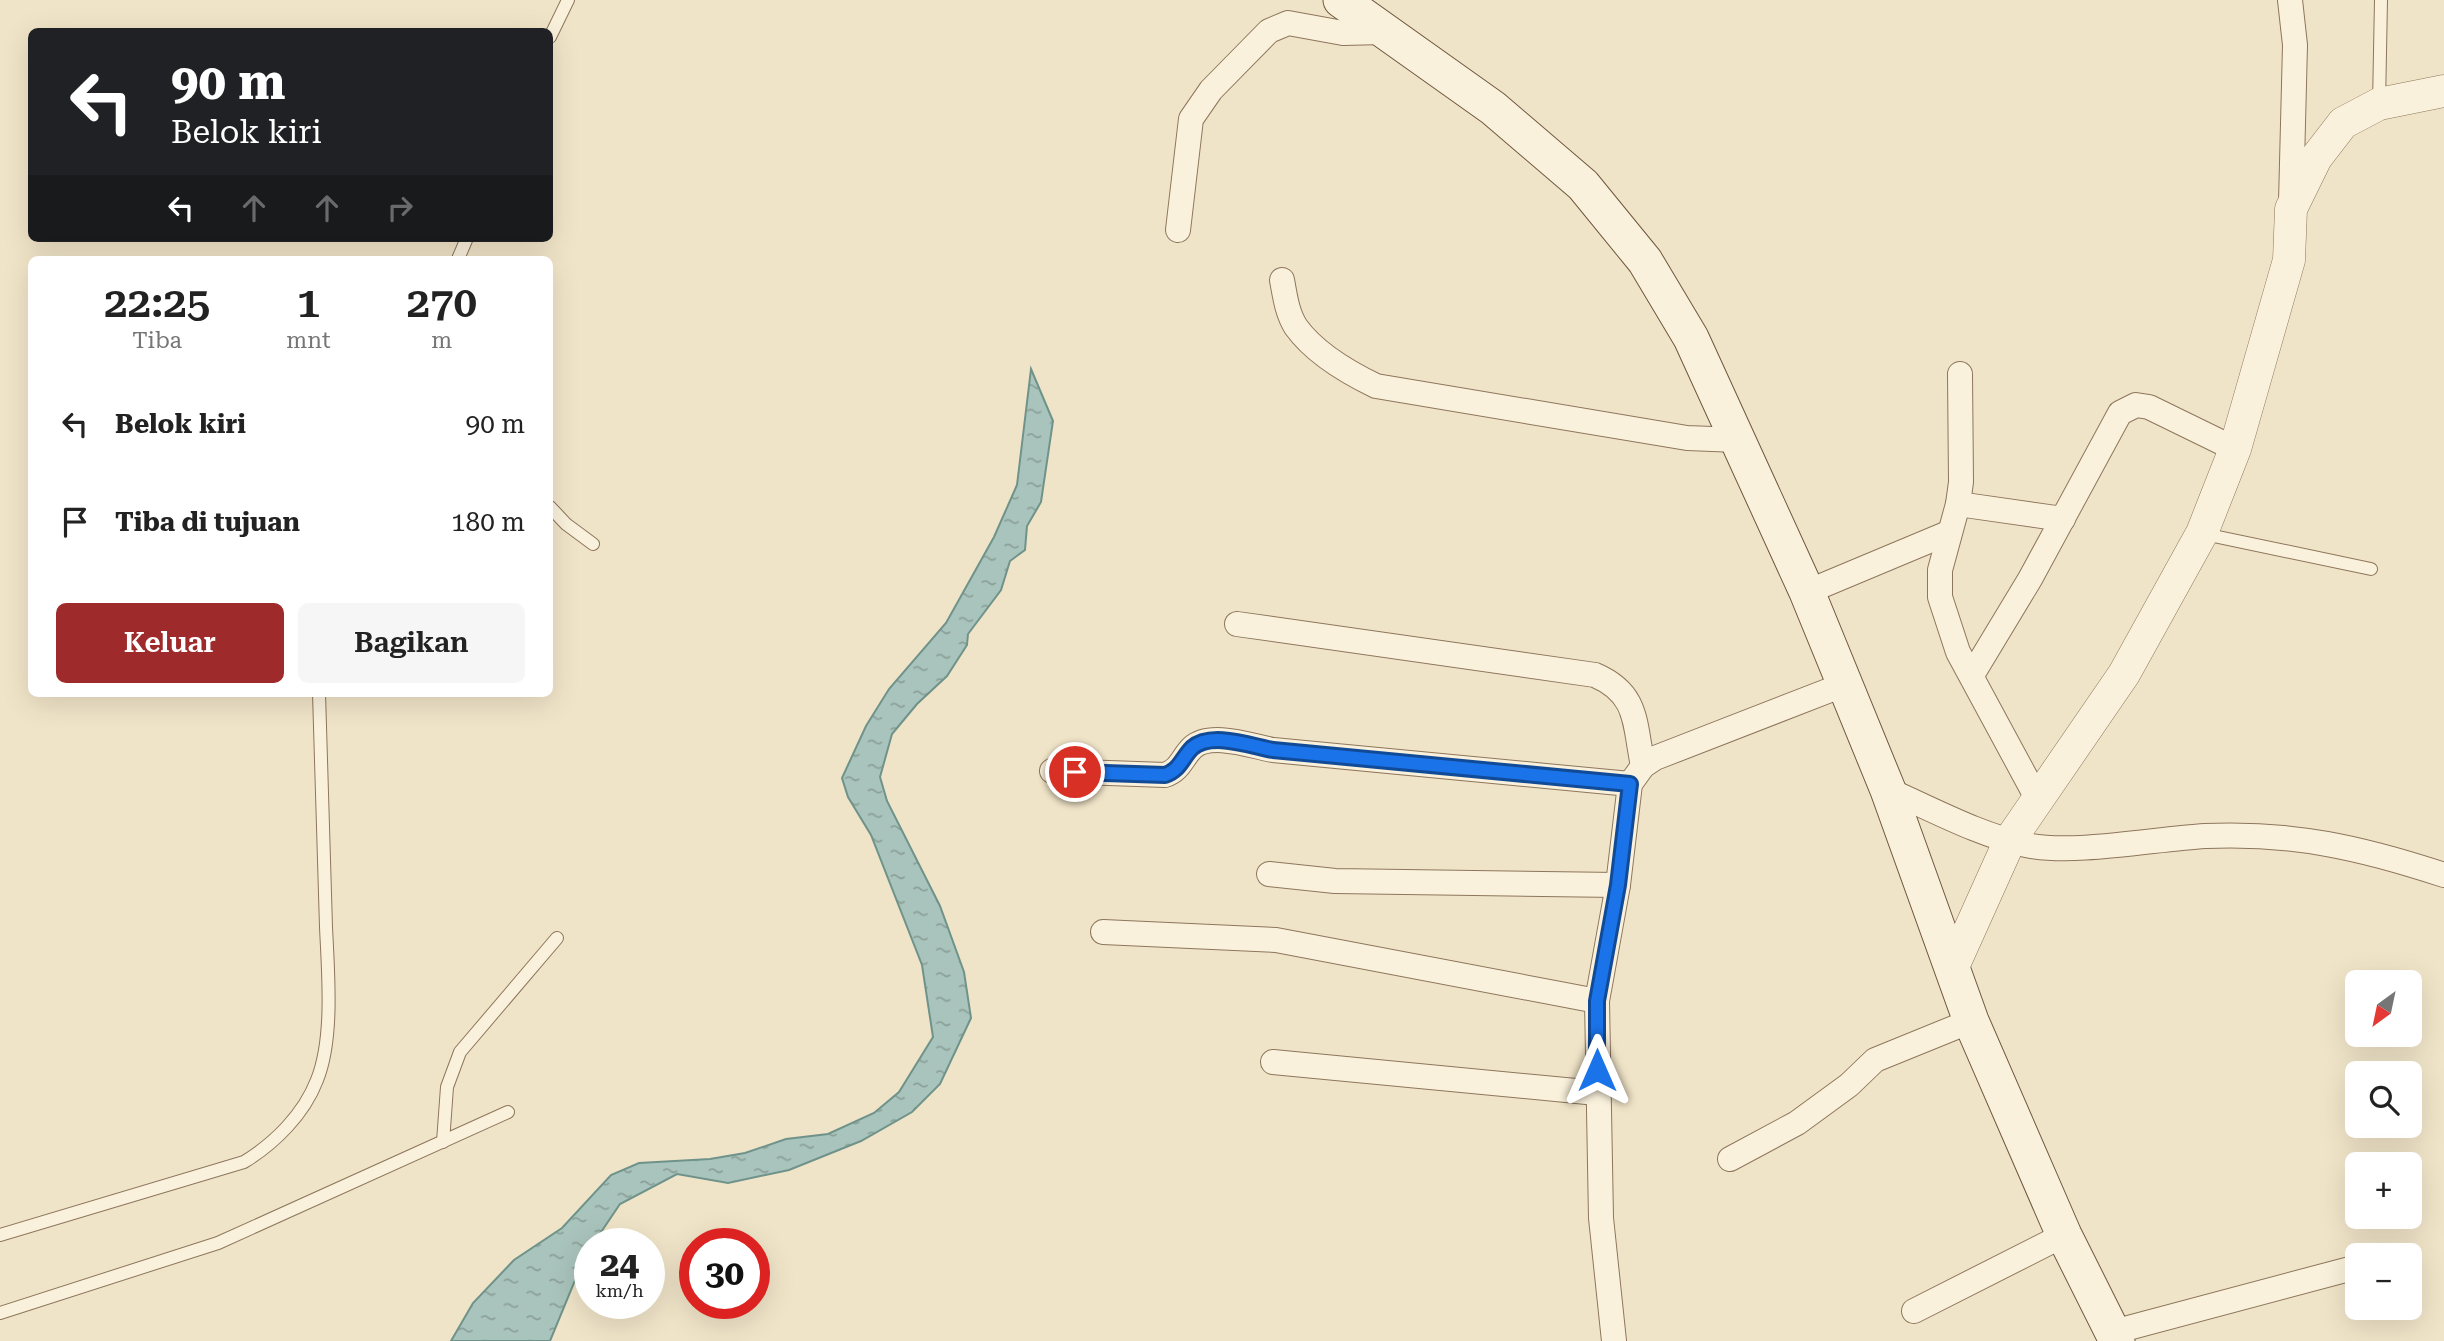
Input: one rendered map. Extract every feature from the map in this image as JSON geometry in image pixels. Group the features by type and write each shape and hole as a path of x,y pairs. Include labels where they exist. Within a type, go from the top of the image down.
{"main road":[{"path":"1341,0 1493,107 1538,144 1611,216 1645,261 1692,338 1807,592 1888,790 1971,1021 2064,1235 2114,1336"}],"street":[{"path":"1952,969 2010,841 2124,674 2202,533 2235,449 2289,260 2295,45 2290,0"},
{"path":"1178,230 1191,119 1211,90 1269,31 1288,23 1336,32 1384,32"},
{"path":"2291,209 2316,158 2343,123 2379,104 2444,91"},
{"path":"1282,280 1286,305 1297,327 1353,375 1376,386 1687,438 1738,440"},
{"path":"1960,374 1958,505 1948,533 1940,570 1940,597 1947,626 2038,800"},
{"path":"1972,675 2063,519 2113,422 2127,407 2149,407 2235,449"},
{"path":"1958,505 2063,519"},
{"path":"1807,592 1948,533"},
{"path":"1237,624 1595,675 1619,688 1628,698 1636,775 1597,1001 1601,1218 1614,1341"},
{"path":"1052,771 1165,775 1178,768 1195,746 1215,740 1273,750 1636,775 1655,758 1843,685"},
{"path":"1888,790 2010,841 2055,848 2207,836 2295,837 2372,851 2444,875"},
{"path":"1269,874 1335,881 1618,885"},
{"path":"1103,932 1163,937 1218,936 1276,940 1597,1001"},
{"path":"1730,1159 1797,1123 1849,1085 1874,1060 1971,1021"},
{"path":"1273,1062 1597,1093"},
{"path":"1914,1311 2064,1235"},
{"path":"2114,1336 2345,1270"}],"lane":[{"path":"553,31 568,0"},
{"path":"2379,104 2381,0"},
{"path":"553,510 566,524 593,544"},
{"path":"2202,533 2371,569"},
{"path":"0,1235 244,1162 265,1149 285,1129 316,1083 324,1061 328,976 319,697"},
{"path":"443,1142 447,1087 460,1052 557,938"},
{"path":"0,1313 218,1243 508,1112"}],"water":[{"path":"1031,369 1053,421 1041,502 1027,526 1025,550 1010,561 1001,590 968,634 967,645 947,676 917,704 892,734 880,777 887,801 940,906 964,972 971,1018 940,1084 912,1112 861,1141 789,1170 728,1183 677,1174 620,1204 604,1228 574,1228 574,1283 550,1341 451,1341 473,1303 514,1260 562,1228 611,1175 639,1163 710,1159 745,1153 786,1139 828,1134 874,1113 899,1092 933,1037 922,965 871,835 848,797 842,778 866,726 889,689 946,623 994,537 1017,485"}],"route":[{"path":"1075,772 1165,775 1178,768 1195,746 1215,740 1273,750 1630,784 1618,885 1597,1001 1597,1070"}]}
